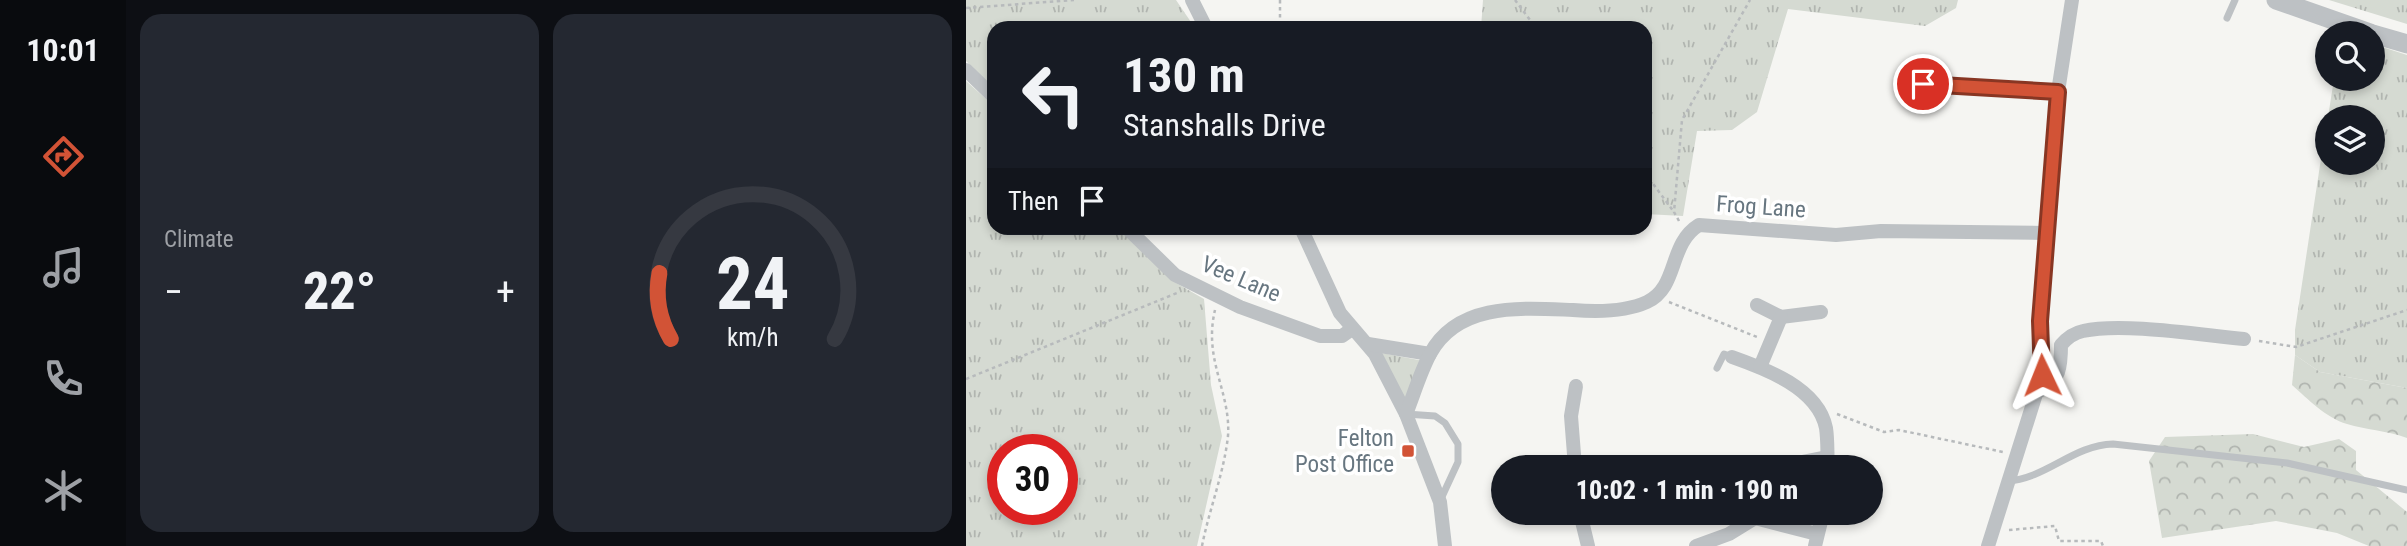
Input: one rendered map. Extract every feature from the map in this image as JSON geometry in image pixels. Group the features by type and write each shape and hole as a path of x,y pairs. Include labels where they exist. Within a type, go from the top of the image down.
{"street":[{"path":"1192,0 1202,21"},
{"path":"1991,539 2007,481 2039,391 2046,233 2058,92 2073,0"},
{"path":"2276,0 2335,21"},
{"path":"2385,38 2407,44"},
{"path":"966,70 987,90"},
{"path":"1923,84 2058,92"},
{"name":"Frog Lane","path":"1653,296 1664,286 1686,233 1699,225 1836,235 1881,231 2046,233"},
{"name":"Vee Lane","path":"1134,235 1175,275 1218,296 1320,336 1342,337 1352,329"},
{"path":"1304,235 1327,286 1352,329 1368,344 1406,414 1440,502 1445,546"},
{"path":"1406,414 1430,354 1448,330 1470,317 1502,310 1597,312 1648,301 1653,296"},
{"path":"1757,304 1781,317 1821,312"},
{"path":"1760,367 1781,317"},
{"path":"2039,391 2049,387 2059,373 2061,345 2070,335 2081,331 2113,329 2244,339"},
{"path":"1368,344 1430,354"},
{"path":"1732,357 1776,374 1816,405 1826,427 1827,455"},
{"path":"1574,455 1571,416 1576,386"},
{"path":"1583,525 1588,546"},
{"path":"1696,546 1729,534 1741,525"},
{"path":"1779,525 1816,540"}],"lane":[{"path":"2227,18 2235,0"},
{"path":"1717,368 1724,354 1732,357"},
{"path":"1406,414 1435,416 1445,423 1458,443 1458,462 1440,502"},
{"path":"2007,481 2023,480 2078,452 2113,444 2287,463 2407,490"}],"path":[{"path":"966,8 1074,0"},
{"path":"1280,0 1280,21"},
{"path":"1515,0 1531,21"},
{"path":"1674,212 1682,120 1751,0"},
{"path":"1652,182 1686,233"},
{"path":"966,379 1186,289 1190,282"},
{"path":"1202,546 1228,435 1226,413 1212,358 1210,328 1218,296"},
{"path":"1653,296 1727,323 1770,343"},
{"path":"2244,339 2296,347 2407,310"},
{"path":"1816,405 1884,432 1899,430 2017,455"},
{"path":"1991,539 2055,526 2059,541 2101,541 2103,546"}],"green space":[{"path":"966,0 1176,0 1190,21 987,21 987,81 966,61"},
{"path":"1483,0 1958,0 1956,8 1925,26 1788,9 1757,112 1732,130 1697,131 1683,216 1652,214 1652,21 1482,21"},
{"path":"2329,0 2407,0 2407,24"},
{"path":"2385,48 2407,55 2407,388 2320,372 2295,355 2295,330 2319,175 2385,175 2385,105 2330,105 2332,91 2385,91"},
{"path":"966,81 987,100 987,235 1126,235 1171,280 1204,299 1211,385 1222,436 1197,546 966,546"},
{"path":"1382,353 1424,361 1404,400"},
{"path":"2295,355 2320,372 2407,388 2407,438 2347,424 2325,413 2292,385"},
{"path":"2253,434 2304,447 2339,439 2356,451 2356,470 2407,512 2407,546 2369,546 2337,533 2276,521 2162,538 2149,461 2165,437"}],"place":[{"name":"Felton Post Office","path":"1408,451"}],"route":[{"path":"1923,84 2058,92 2040,321 2042,375"}]}
